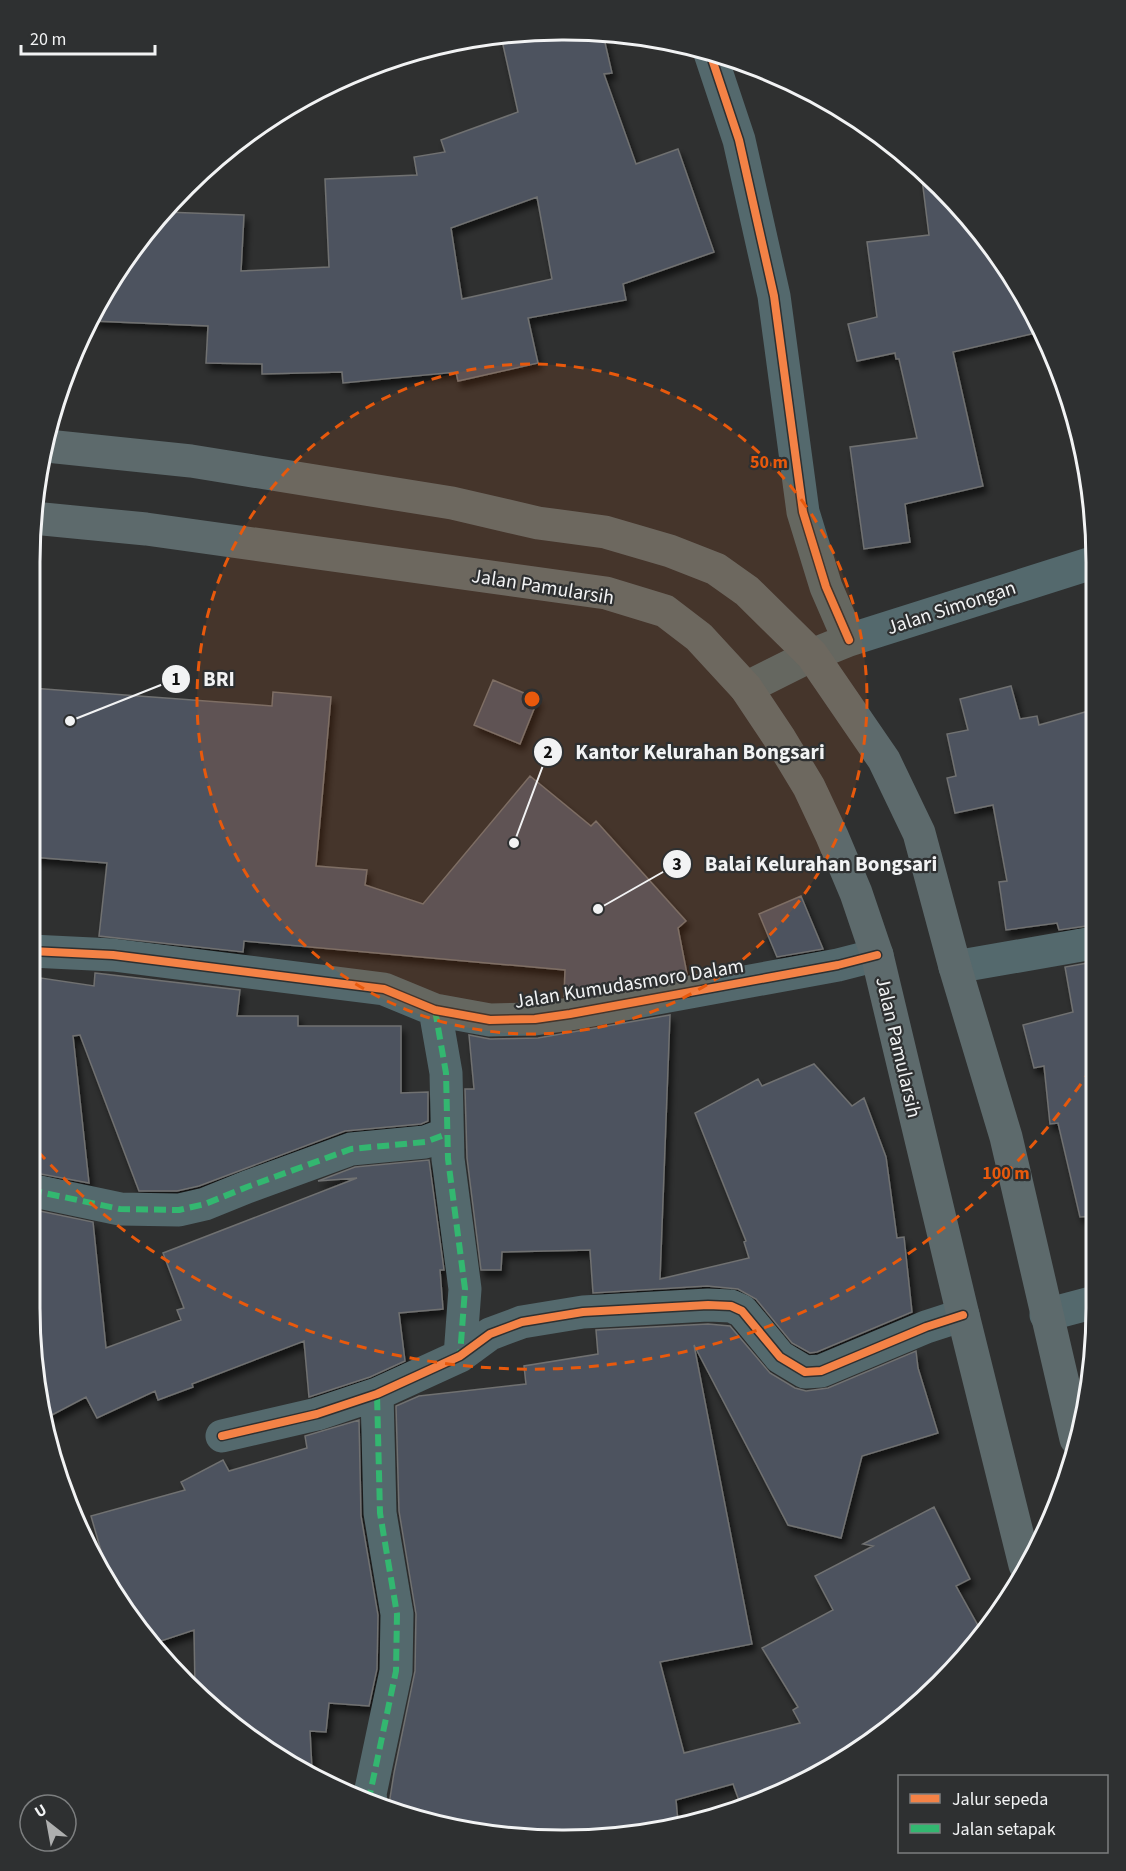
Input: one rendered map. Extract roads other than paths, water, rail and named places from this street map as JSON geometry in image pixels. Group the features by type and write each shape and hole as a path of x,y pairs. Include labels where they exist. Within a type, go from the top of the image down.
{"highway":[{"path":"54,447 190,461 452,503 538,523 605,532 670,551 716,569 747,591 812,655 884,760 919,833 955,967 1006,1137 1072,1423"},
{"name":"Jalan Pamularsih","path":"43,519 146,530 606,593 665,611 699,637 746,688 809,788 855,893 877,955 1023,1556"}],"street":[{"path":"713,63 739,140 774,296 803,512 826,587 849,640"},
{"name":"Jalan Simongan","path":"746,688 812,655 849,640 1086,565"},
{"path":"955,967 1086,944"},
{"name":"Jalan Kumudasmoro Dalam","path":"40,951 113,955 384,990 435,1010 490,1020 535,1019 826,967 877,955"},
{"path":"435,1010 446,1073 449,1170 465,1289 460,1356"},
{"path":"40,1192 120,1209 179,1210 205,1204 351,1149 425,1142 447,1134"},
{"path":"1046,1315 1086,1304"},
{"path":"222,1436 317,1414 377,1394 460,1356 490,1334 522,1322 583,1312 708,1305 730,1306 742,1311 780,1358 805,1372 821,1371 926,1327 963,1316"},
{"path":"370,1794 396,1671 397,1625 380,1513 377,1394"}],"place":[{"name":"BRI","path":"70,721"},
{"name":"Kantor Kelurahan Bongsari","path":"514,843"},
{"name":"Balai Kelurahan Bongsari","path":"598,909"}]}
